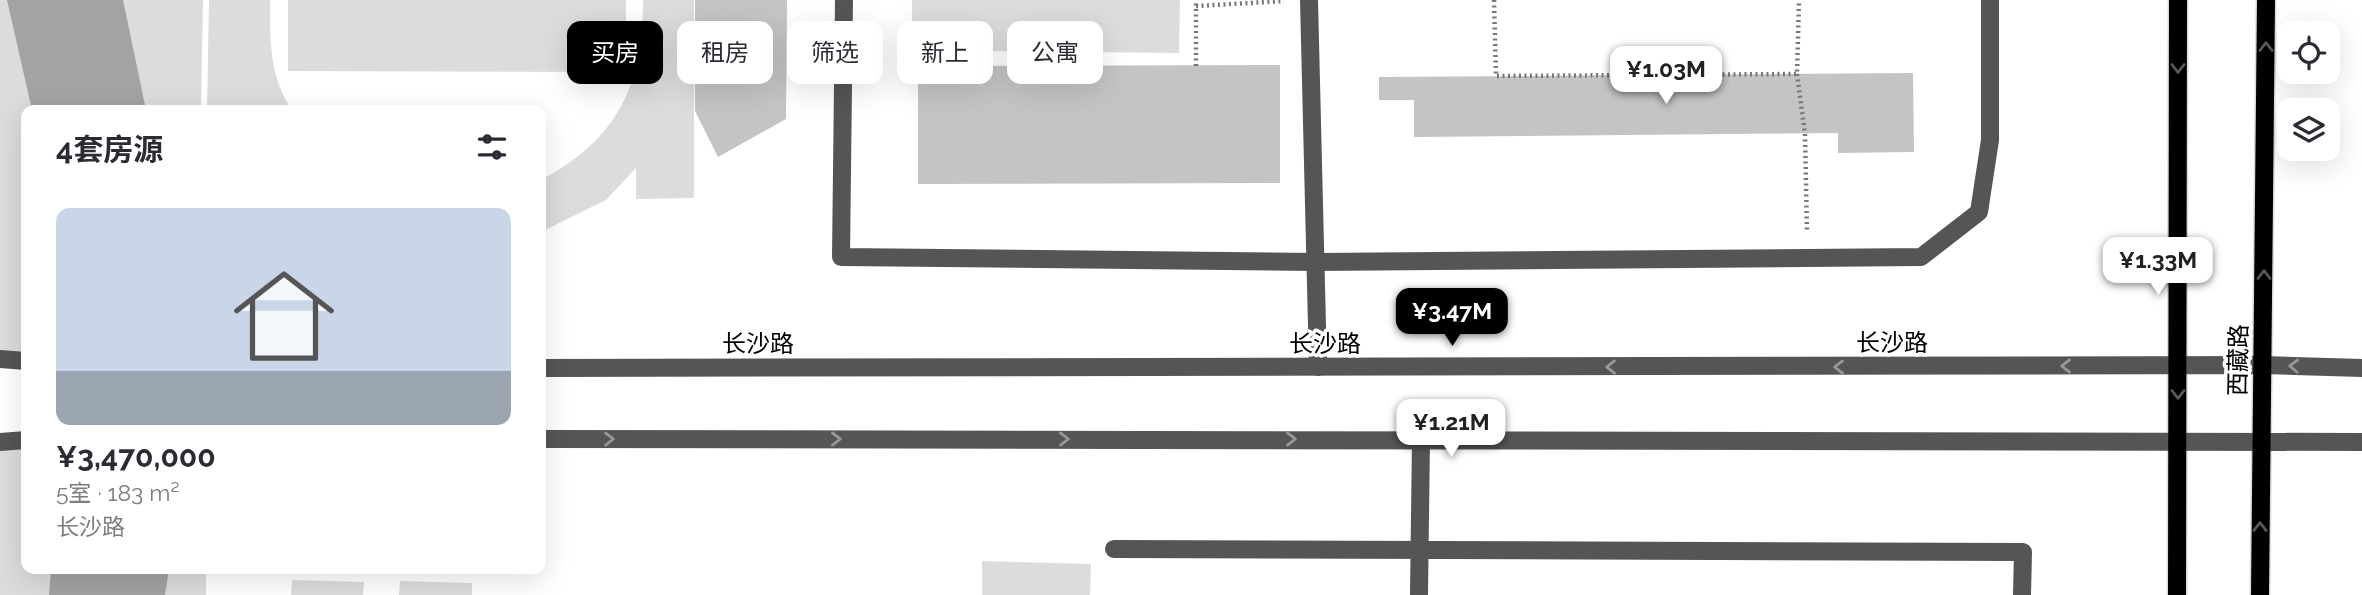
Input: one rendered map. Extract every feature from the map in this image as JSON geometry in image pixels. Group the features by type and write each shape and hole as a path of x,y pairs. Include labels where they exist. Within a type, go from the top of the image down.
{"main road":[{"path":"2177,595 2178,0"},
{"name":"西藏路","path":"2260,595 2266,0"}],"street":[{"path":"844,0 841,257 1316,262 1921,257 1979,212 1990,139 1990,0"},
{"path":"1310,0 1318,367"},
{"path":"0,359 21,361"},
{"name":"长沙路","path":"546,368 2263,365 2362,368"},
{"path":"546,439 2362,442"},
{"path":"1419,595 1421,439"},
{"path":"0,442 21,440"},
{"path":"1114,549 2023,552 2022,595"}],"path":[{"path":"1196,66 1196,3 1310,0"},
{"path":"1494,0 1496,76 1797,74"},
{"path":"1799,0 1797,74 1805,134 1808,259"}],"shaded area":[{"path":"0,0 203,0 201,105 21,105 21,361 0,359"},
{"path":"7,0 123,0 145,105 31,105"},
{"path":"209,0 270,0 272,57 279,84 289,105 207,105"},
{"path":"288,0 626,0 626,21 567,21 567,72 288,71"},
{"path":"643,0 694,0 694,21 677,21 677,84 694,84 694,198 636,199 636,168 606,200 546,230 546,177 589,147 621,106 631,84 663,84 663,21 642,21"},
{"path":"912,0 1180,0 1179,53 1103,52 1103,21 1007,21 1007,51 993,51 993,21 912,21"},
{"path":"21,440 21,574 206,574 206,595 0,595 0,442"},
{"path":"982,561 1091,564 1090,595 982,595"},
{"path":"51,574 168,574 165,595 49,595"},
{"path":"292,580 364,582 363,595 291,595"},
{"path":"400,581 472,583 472,595 399,595"}],"building":[{"path":"695,0 787,0 786,119 718,157 695,111 695,84 773,84 773,21 695,21"},
{"path":"1103,65 1280,65 1280,183 918,184 918,84 993,84 993,66 1007,66 1007,84 1103,84"},
{"path":"1913,73 1914,152 1838,153 1838,133 1414,137 1414,100 1379,100 1379,77"}]}
